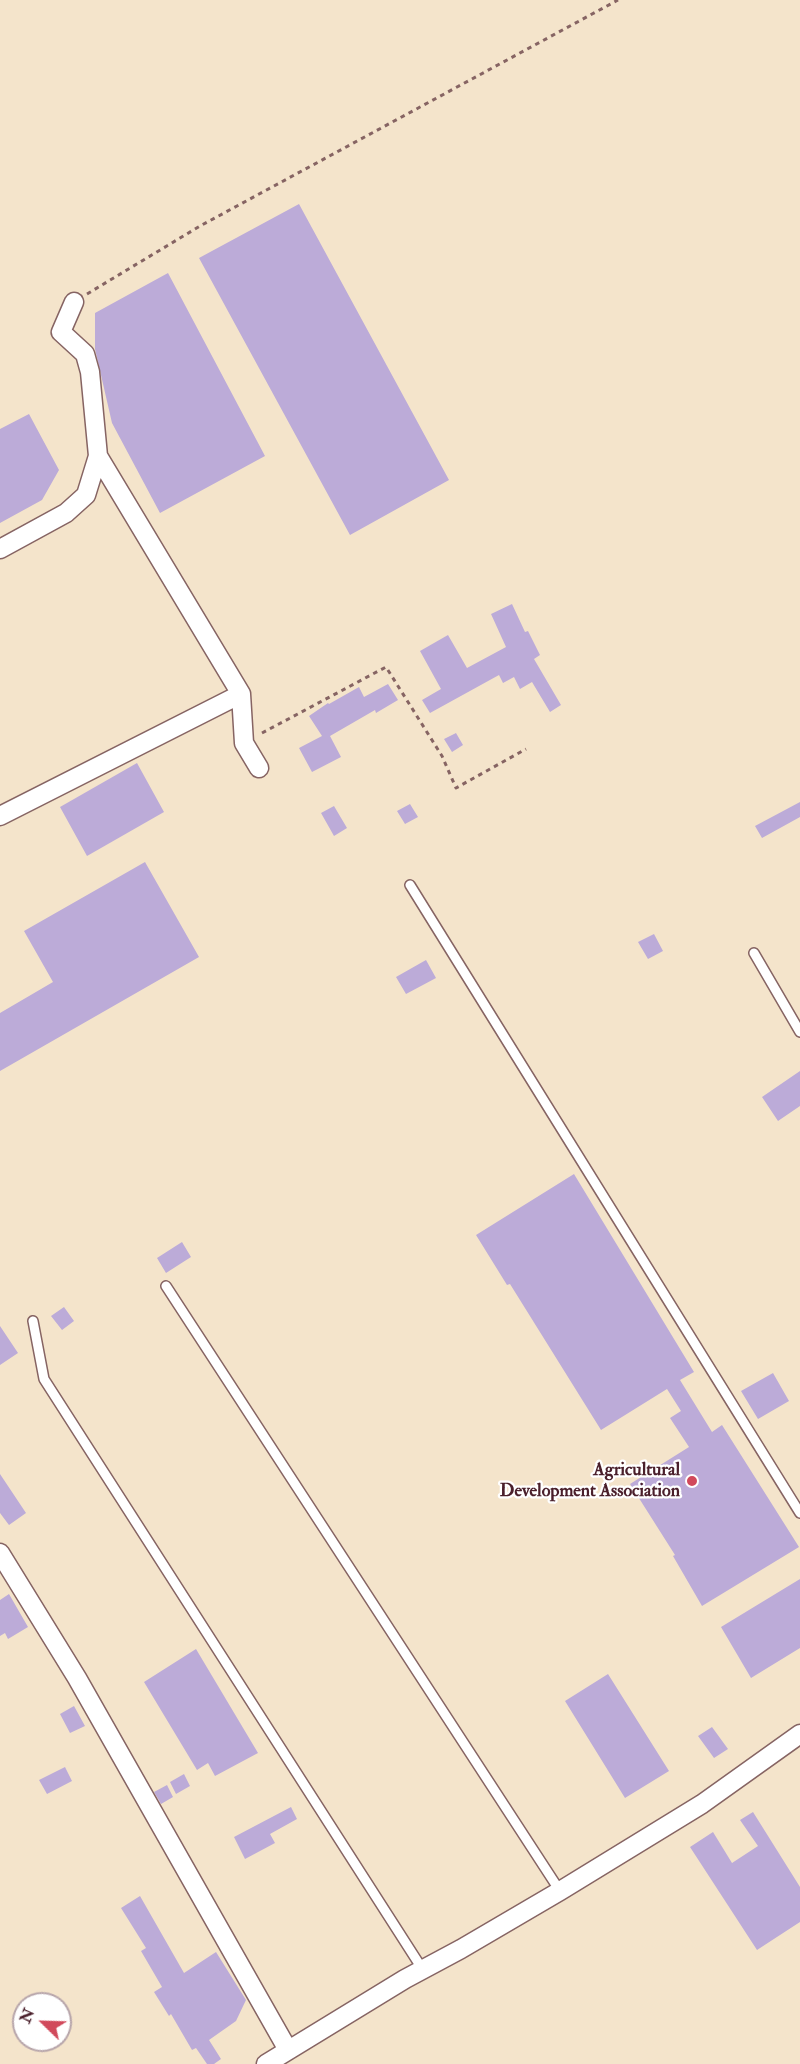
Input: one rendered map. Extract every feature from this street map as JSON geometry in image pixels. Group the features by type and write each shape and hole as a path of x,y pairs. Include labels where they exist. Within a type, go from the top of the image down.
{"street":[{"path":"0,549 66,513 86,495 98,456 90,372 85,354 61,332 74,302"},
{"path":"98,456 242,694 244,743 259,768"},
{"path":"0,816 242,694"},
{"path":"0,1553 77,1678 288,2050"},
{"path":"266,2064 560,1891 702,1804 800,1734"}],"lane":[{"path":"410,885 800,1513"},
{"path":"754,953 800,1032"},
{"path":"166,1286 560,1891"},
{"path":"33,1321 44,1379 423,1970"}],"path":[{"path":"74,302 200,226 618,0"},
{"path":"244,743 386,667 442,756 456,788 526,749"}],"building":[{"path":"299,204 449,480 350,535 199,258"},
{"path":"168,273 265,456 160,513 112,423 95,349 95,313"},
{"path":"29,414 59,470 42,500 0,523 0,429"},
{"path":"512,604 525,632 528,631 540,655 534,659 561,705 550,712 532,682 520,689 514,677 503,683 499,675 430,713 422,700 441,689 420,651 448,635 467,668 506,647 491,614"},
{"path":"388,684 398,700 376,713 375,710 330,736 341,757 312,772 299,748 322,736 309,716 359,687 364,697"},
{"path":"456,733 463,745 452,752 444,739"},
{"path":"137,763 164,812 87,856 60,807"},
{"path":"800,802 800,817 762,838 755,826"},
{"path":"410,804 418,817 405,824 397,811"},
{"path":"334,806 347,828 334,836 321,813"},
{"path":"145,862 199,957 0,1071 0,1013 53,982 24,931"},
{"path":"654,934 663,951 648,959 638,942"},
{"path":"426,960 436,978 406,994 396,977"},
{"path":"800,1071 800,1106 778,1121 762,1097"},
{"path":"574,1174 694,1372 680,1380 712,1432 722,1425 799,1547 702,1606 673,1556 675,1555 630,1484 689,1447 670,1418 681,1411 667,1389 601,1430 510,1284 507,1285 476,1235"},
{"path":"182,1242 191,1257 166,1273 157,1258"},
{"path":"64,1307 74,1321 62,1330 51,1316"},
{"path":"0,1326 18,1353 0,1365"},
{"path":"773,1373 789,1401 758,1419 741,1391"},
{"path":"0,1474 26,1513 9,1525 0,1513"},
{"path":"800,1579 800,1648 751,1678 721,1627"},
{"path":"9,1594 28,1627 8,1639 5,1633 0,1636 0,1600"},
{"path":"196,1649 258,1753 215,1776 208,1763 197,1770 144,1682"},
{"path":"608,1674 669,1771 625,1798 565,1701"},
{"path":"74,1706 85,1726 70,1733 60,1714"},
{"path":"712,1727 728,1749 714,1758 698,1736"},
{"path":"65,1767 72,1781 47,1794 39,1780"},
{"path":"184,1774 190,1786 176,1794 170,1782"},
{"path":"167,1785 173,1797 161,1804 154,1792"},
{"path":"291,1807 297,1819 270,1834 275,1843 245,1859 234,1837"},
{"path":"753,1812 800,1887 800,1922 757,1950 690,1847 713,1832 732,1863 758,1846 740,1820"},
{"path":"140,1896 184,1973 216,1952 246,2000 236,2021 209,2040 221,2059 214,2064 207,2064 196,2048 192,2050 171,2014 169,2016 154,1992 162,1987 141,1951 146,1948 121,1908"}],"place":[{"name":"Agricultural Development Association","path":"692,1481"}]}
